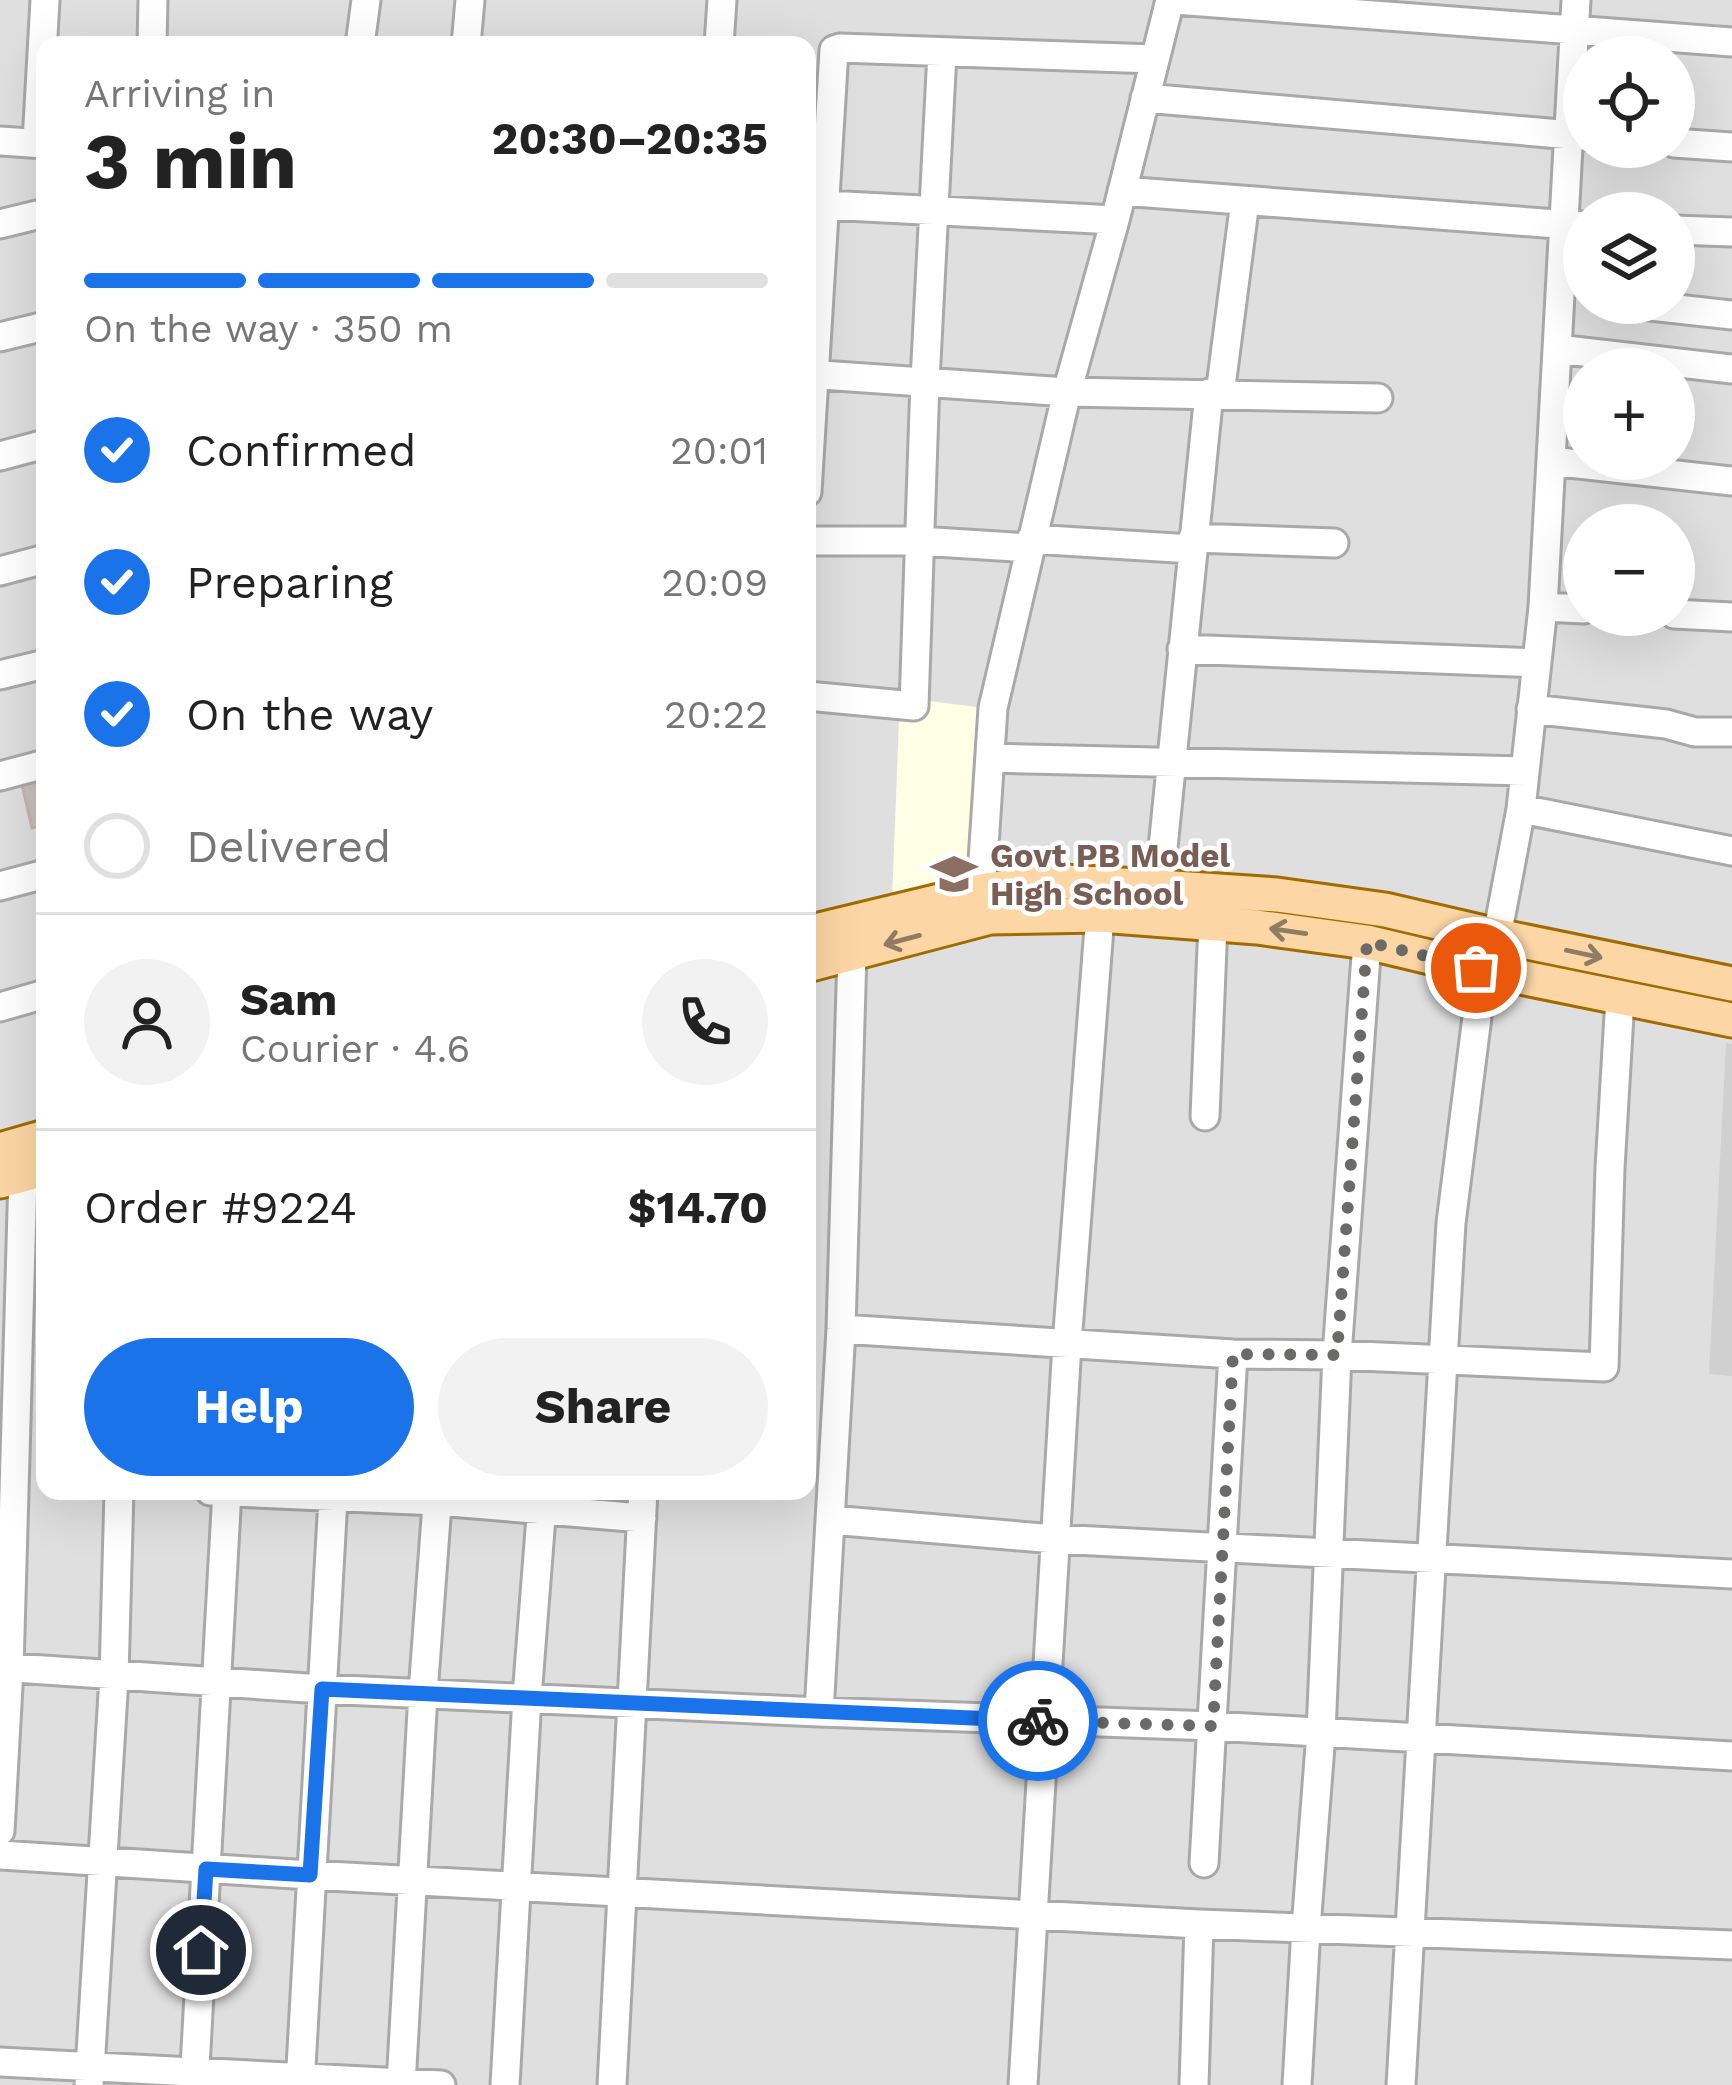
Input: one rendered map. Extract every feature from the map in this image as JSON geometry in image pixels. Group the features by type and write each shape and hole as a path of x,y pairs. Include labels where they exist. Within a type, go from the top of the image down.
{"main road":[{"path":"816,931 981,891 1044,881 1159,886 1384,910 1732,983"},
{"path":"816,963 990,916 1100,915 1367,942 1732,1020"}],"street":[{"path":"44,36 45,0"},
{"path":"152,36 153,0"},
{"path":"361,36 366,0"},
{"path":"467,36 470,0"},
{"path":"720,36 722,0"},
{"path":"981,891 993,708 1067,392 1172,0 1732,42"},
{"path":"1574,36 1576,0"},
{"path":"816,196 834,50 1155,59"},
{"path":"816,697 914,706 942,53"},
{"path":"1145,98 1563,135"},
{"path":"0,141 36,144"},
{"path":"1695,144 1732,147"},
{"path":"1122,191 1563,224"},
{"path":"1159,886 1192,543 1245,201"},
{"path":"816,204 1115,220"},
{"path":"0,224 36,215"},
{"path":"1695,231 1732,232"},
{"path":"1695,311 1732,315"},
{"path":"1497,936 1521,808 1532,709 1543,607 1557,349 1564,324"},
{"path":"0,337 36,328"},
{"path":"1557,349 1732,369"},
{"path":"816,374 1067,392 1378,398"},
{"path":"0,456 36,446"},
{"path":"1551,461 1732,481"},
{"path":"816,541 1334,543"},
{"path":"0,571 36,561"},
{"path":"1543,607 1563,608"},
{"path":"1695,615 1732,616"},
{"path":"1182,650 1537,663"},
{"path":"0,675 36,666"},
{"path":"1532,709 1666,724 1695,732 1732,731"},
{"path":"990,758 1525,771"},
{"path":"0,776 36,766"},
{"path":"1521,808 1732,851"},
{"path":"0,886 36,876"},
{"path":"1023,2085 1066,1344 1100,915"},
{"path":"1204,1116 1213,923"},
{"path":"1297,2085 1322,1733 1337,1355 1367,942"},
{"path":"819,1712 841,1329 852,953"},
{"path":"1402,2085 1451,1222 1483,969"},
{"path":"0,1006 36,996"},
{"path":"841,1329 1233,1354 1604,1367 1620,998"},
{"path":"0,1831 6,1556 15,1478 17,1169"},
{"path":"1204,1863 1233,1354"},
{"path":"15,1478 36,1479"},
{"path":"90,2076 114,1677 118,1500"},
{"path":"194,2079 227,1500"},
{"path":"301,2081 322,1689 345,1500"},
{"path":"401,2084 438,1500"},
{"path":"505,2085 542,1500 643,1505 612,2085"},
{"path":"831,1520 1055,1539 1732,1574"},
{"path":"5,1668 322,1689 1213,1726 1732,1756"},
{"path":"0,1855 1199,1924 1732,1945"},
{"path":"1194,2085 1199,1924"},
{"path":"0,2062 90,2076 441,2085"}],"shaded area":[{"path":"0,0 1732,0 1732,2085 0,2085"},
{"path":"920,700 985,708 976,881 892,899 899,721 916,720"},
{"path":"1726,1043 1732,1044 1732,1376 1709,1374"}],"building":[{"path":"36,776 36,827 32,828 21,780"}],"way so far":[{"path":"1038,1721 1213,1726 1233,1354 1337,1355 1367,942 1476,968"}],"place":[{"name":"Govt PB Model High School","path":"954,874"}],"route":[{"path":"201,1950 206,1869 310,1875 322,1689 1038,1721"}]}
